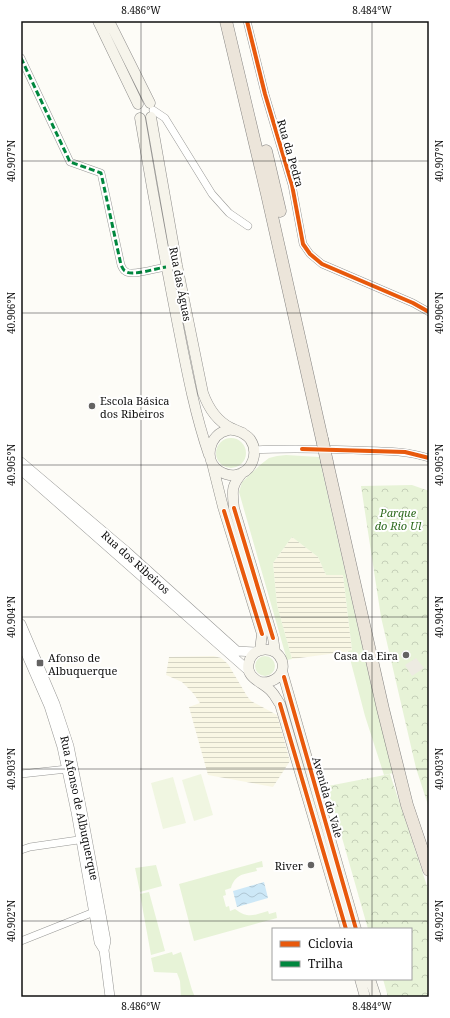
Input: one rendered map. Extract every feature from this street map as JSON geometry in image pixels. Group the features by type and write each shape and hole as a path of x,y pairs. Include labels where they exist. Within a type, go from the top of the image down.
{"highway":[{"path":"226,21 325,439 385,716 407,805 429,870"},
{"path":"234,21 275,191 325,439"},
{"path":"330,461 414,803 429,850"}],"main road":[{"name":"Rua das Águas","path":"98,21 138,104 135,112 140,118 166,267 191,390 201,432 211,459"},
{"name":"Rua das Águas","path":"109,21 151,110 177,265 203,393 206,402 218,418 231,428 243,433"},
{"path":"138,104 142,101 151,110 145,119 140,118"},
{"path":"254,450 248,437 236,430 222,432 216,436 212,441 210,448 211,459 223,507 262,634 257,651"},
{"name":"Avenida do Vale","path":"254,450 252,463 235,482 232,492 234,508 273,638 275,652 282,660 282,671 356,928"},
{"path":"211,459 216,469 222,473 236,475 243,472"},
{"path":"249,672 249,661 251,656 257,651 265,649 275,652"},
{"path":"260,682 266,683 274,681 282,671"},
{"name":"Avenida do Vale","path":"249,672 255,680 260,682 272,692 280,704 346,928"},
{"path":"360,980 366,997"},
{"path":"370,980 376,997"}],"street":[{"name":"Rua da Pedra","path":"247,21 265,94 292,185 303,244 310,254 322,264 413,303 429,312"},
{"name":"Rua das Águas","path":"21,58 70,162 101,174 121,265 125,272 133,274 166,267"},
{"name":"Rua das Águas","path":"151,110 164,118 212,194 229,213 248,226"},
{"path":"254,450 279,448 405,452 429,458"},
{"name":"Rua dos Ribeiros","path":"21,462 126,551 237,651 257,651"},
{"name":"Rua dos Ribeiros","path":"21,470 249,672"},
{"name":"Rua Afonso de Albuquerque","path":"22,628 55,704 69,746 99,942 104,950"},
{"name":"Rua Afonso de Albuquerque","path":"21,642 49,706 62,747 106,941 104,950 110,997"},
{"path":"21,774 67,769"},
{"path":"21,850 30,847 84,839"},
{"path":"21,941 94,912"}],"shaded area":[{"path":"292,537 318,557 326,575 343,575 352,651 292,659 277,605 273,563"},
{"path":"214,656 221,658 228,664 251,701 277,715 290,761 273,787 208,775 189,707 200,703 182,682 166,675 169,657"},
{"path":"416,658 424,668 412,676 405,665"}],"green space":[{"path":"231,438 242,442 246,453 242,464 231,468 220,464 216,453 220,442"},
{"path":"286,455 319,457 368,672 393,773 384,775 365,716 348,651 352,650 343,575 326,575 318,557 292,537 273,563 277,605 292,659 287,660 239,492 242,482 260,465 269,458"},
{"name":"Parque do Rio Ul","path":"412,485 429,491 429,808 416,768 381,617 361,486"},
{"path":"265,656 272,659 275,666 272,673 265,676 258,673 255,666 258,659"},
{"path":"201,774 213,815 194,821 182,780"},
{"path":"390,774 429,892 429,997 388,997 383,980 412,980 412,928 368,928 331,799 325,795 323,787"},
{"path":"173,777 186,823 163,829 151,783"},
{"path":"262,861 263,867 256,868 257,871 238,877 231,888 225,890 226,895 223,896 226,907 229,906 230,911 235,909 247,915 259,914 268,911 269,914 276,912 277,918 194,941 179,884"},
{"path":"156,865 162,886 140,892 135,868"},
{"path":"149,892 165,951 151,955 140,894"},
{"path":"172,952 173,955 181,952 195,997 181,997 180,981 177,973 154,972 151,958"}],"water":[{"path":"264,882 268,898 237,907 233,891"}],"marked path":[{"path":"21,58 70,162 101,173 121,265 124,271 128,273 144,272 166,267"}],"cycle path":[{"path":"247,21 265,94 292,185 303,244 310,254 322,264 413,303 429,312"},
{"path":"302,449 405,452 429,458"},
{"path":"234,508 273,638"},
{"path":"224,511 262,634"},
{"path":"284,677 356,928"},
{"path":"280,704 346,928"}],"place":[{"name":"Escola Básica dos Ribeiros","path":"92,406"},
{"name":"Casa da Eira","path":"406,655"},
{"name":"Afonso de Albuquerque","path":"40,663"},
{"name":"River","path":"311,865"}]}
